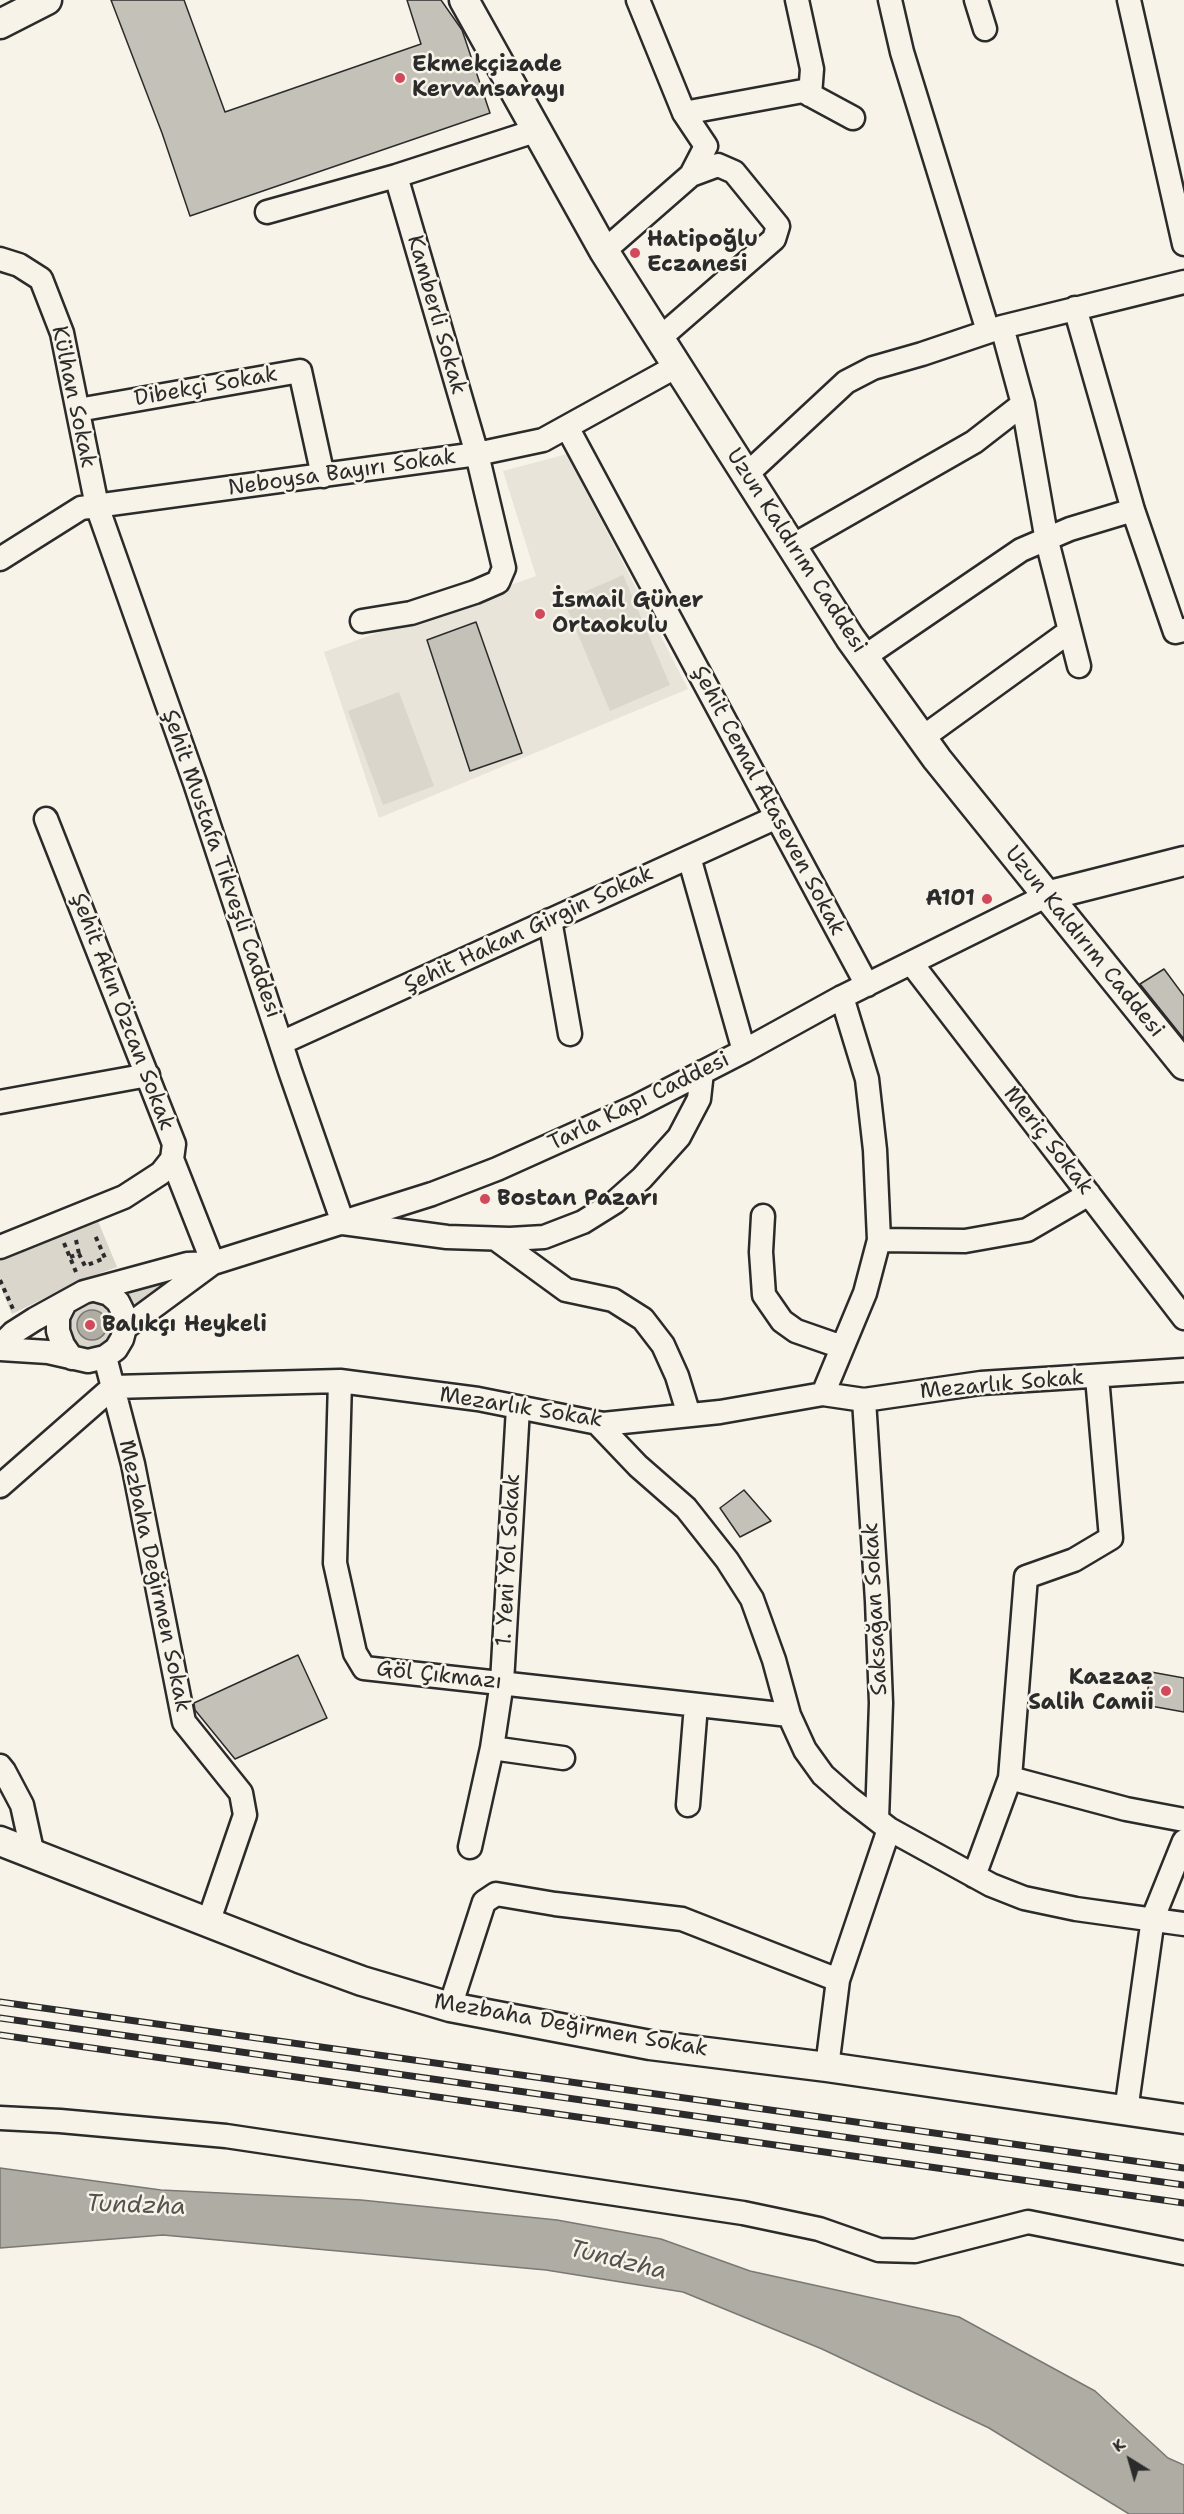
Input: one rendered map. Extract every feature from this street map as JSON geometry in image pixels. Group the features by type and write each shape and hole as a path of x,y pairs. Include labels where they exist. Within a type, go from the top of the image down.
{"main road":[{"path":"0,24 47,0"},
{"name":"Uzun Kaldırım Caddesi","path":"464,0 535,131 604,251 864,657 922,738 1046,896 1184,1065"},
{"path":"1046,896 1184,861"},
{"path":"0,1841 208,1923"},
{"name":"Mezbaha Değirmen Sokak","path":"208,1923 362,1981 450,2007 650,2045 827,2067 1184,2119"}],"street":[{"path":"638,0 684,114 706,146 691,175"},
{"path":"797,0 812,69 810,95"},
{"path":"890,0 902,52 995,329 1023,404 1047,541 1078,666"},
{"path":"976,0 985,29"},
{"path":"1130,0 1184,244"},
{"path":"684,114 802,91 853,118"},
{"path":"267,212 396,176 535,131"},
{"path":"604,251 691,175 718,165 734,172 778,226 774,239 660,338"},
{"name":"Kamberli Sokak","path":"362,621 411,613 498,582 504,568 477,454 396,176"},
{"name":"Külhan Sokak","path":"6,266 41,279 62,333 97,506"},
{"path":"746,475 846,382 873,368 995,329 1184,282"},
{"path":"1075,308 1133,510 1175,632 1184,630"},
{"name":"Neboysa Bayırı Sokak","path":"1,555 81,508 477,454 543,440 677,366"},
{"name":"Dibekçi Sokak","path":"78,410 300,371 323,476"},
{"path":"792,546 974,442 1023,404"},
{"name":"Şehit Cemal Ataseven Sokak","path":"567,427 867,985"},
{"name":"Şehit Mustafa Tikveşli Caddesi","path":"97,506 195,783 343,1223"},
{"path":"864,657 1020,550 1034,543 1047,541 1070,529 1133,510"},
{"path":"922,738 1070,631"},
{"name":"Şehit Hakan Girgin Sokak","path":"281,1043 777,817"},
{"name":"Şehit Akın Özcan Sokak","path":"0,1247 124,1197 161,1173 172,1159 174,1144 46,819"},
{"path":"689,857 744,1051"},
{"name":"Tarla Kapı Caddesi","path":"0,1348 21,1328 84,1292 188,1264 213,1263 432,1194 498,1169 637,1106 842,997 1046,896"},
{"path":"550,920 570,1034"},
{"name":"Meriç Sokak","path":"912,964 1184,1318"},
{"path":"823,1394 865,1293 879,1240 875,1150 867,1080 842,997"},
{"path":"343,1223 447,1237 496,1239 544,1237 583,1222 615,1202 642,1178 679,1137 699,1099 702,1072"},
{"path":"0,1102 148,1075"},
{"path":"172,1159 213,1263"},
{"path":"879,1240 965,1241 1027,1230 1089,1194"},
{"path":"763,1216 761,1252 764,1295 782,1321 796,1331 842,1347"},
{"path":"496,1239 566,1290 613,1300 643,1319 663,1346 677,1376 689,1415"},
{"name":"Tarla Kapı Caddesi","path":"0,1348 48,1352 88,1362 105,1357 116,1349 125,1328 213,1263"},
{"path":"95,1290 109,1294 118,1302 124,1314 125,1328"},
{"path":"65,1303 58,1317 58,1331 63,1345 72,1358"},
{"name":"Mezbaha Değirmen Sokak","path":"105,1357 133,1464 184,1722 242,1793 245,1815 208,1923"},
{"name":"Mezarlık Sokak","path":"113,1387 340,1381 478,1399 597,1423 689,1415 823,1394 864,1400 981,1383 1184,1370"},
{"path":"974,1876 1010,1778 1026,1577 1074,1560 1111,1538 1097,1377"},
{"name":"Göl Çıkmazı","path":"340,1381 335,1563 355,1653 364,1668 789,1715"},
{"path":"0,1486 113,1387"},
{"name":"Saksağan Sokak","path":"827,2067 838,1980 883,1824 881,1691 872,1506 864,1400"},
{"name":"1. Yeni Yol Sokak","path":"470,1847 492,1748 502,1682 518,1408"},
{"path":"597,1423 639,1466 686,1508 727,1560 752,1599 774,1660 789,1715 805,1750 823,1775 883,1824 991,1885 1024,1898 1076,1909 1184,1923"},
{"path":"688,1805 696,1705"},
{"path":"492,1748 563,1758"},
{"path":"0,1766 22,1805 33,1855"},
{"path":"1010,1778 1126,1809 1184,1820"},
{"path":"1126,2111 1153,1918 1184,1842"},
{"path":"450,2007 484,1902 496,1894 555,1904 682,1919 838,1980"},
{"path":"0,2118 226,2136 743,2213 819,2229 879,2250 915,2251 1028,2222 1184,2253"}],"path":[{"path":"94,1233 105,1258 85,1266 80,1254 74,1241 94,1233"},
{"path":"70,1257 80,1254"},
{"path":"0,1280 16,1318"}],"shaded area":[{"name":"İsmail Güner Ortaokulu","path":"567,454 688,689 379,818 324,652 536,576 503,471"},
{"path":"623,575 670,685 610,711 564,601"},
{"path":"399,692 434,786 383,805 348,711"},
{"path":"96,1216 117,1267 82,1280 12,1314 0,1286 0,1260"},
{"path":"184,1274 134,1307 121,1292"},
{"path":"91,1303 107,1310 114,1326 107,1342 91,1349 75,1342 68,1326 75,1310"}],"water":[{"path":"92,1310 103,1314 107,1325 103,1336 92,1340 81,1336 77,1325 81,1314"},
{"name":"Tundzha","path":"0,2168 161,2190 361,2200 557,2220 661,2239 750,2271 959,2317 1095,2391 1168,2458 1184,2465 1184,2514 1129,2514 989,2428 822,2349 683,2292 546,2270 163,2235 0,2248"}],"building":[{"name":"Ekmekçizade Kervansarayı","path":"111,0 184,0 225,112 421,44 407,0 441,0 462,30 490,113 190,216 162,133"},
{"path":"476,622 522,753 470,771 427,640"},
{"path":"1164,969 1184,996 1184,1039 1140,984"},
{"path":"744,1490 771,1521 740,1537 720,1508"},
{"path":"298,1655 327,1718 235,1759 195,1710 194,1703"},
{"name":"Kazzaz Salih Camii","path":"1151,1672 1184,1678 1184,1712 1145,1705"}],"railway":[{"path":"0,2002 1184,2168"},
{"path":"0,2018 1184,2185"},
{"path":"0,2035 1184,2203"}],"place":[{"name":"Ekmekçizade Kervansarayı","path":"400,78"},
{"name":"Hatipoğlu Eczanesi","path":"635,253"},
{"name":"İsmail Güner Ortaokulu","path":"540,614"},
{"name":"A101","path":"987,899"},
{"name":"Bostan Pazarı","path":"485,1199"},
{"name":"Balıkçı Heykeli","path":"90,1325"},
{"name":"Kazzaz Salih Camii","path":"1166,1691"}]}
